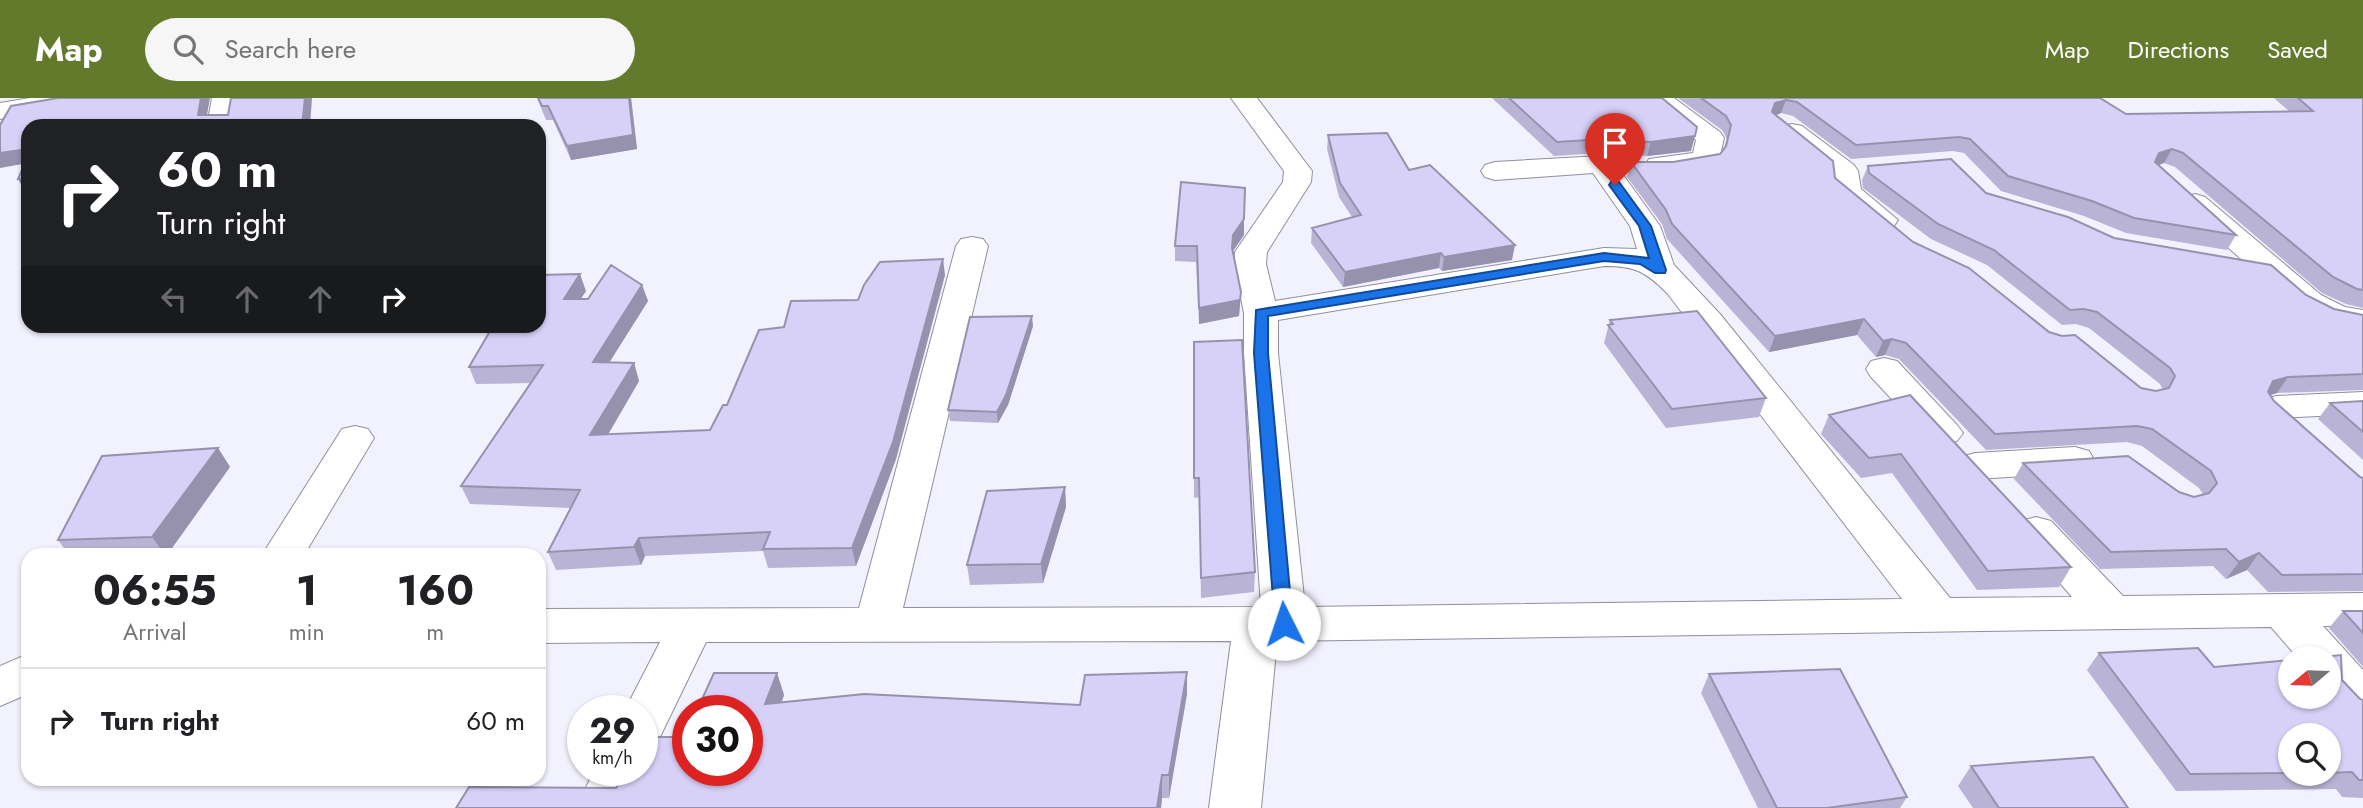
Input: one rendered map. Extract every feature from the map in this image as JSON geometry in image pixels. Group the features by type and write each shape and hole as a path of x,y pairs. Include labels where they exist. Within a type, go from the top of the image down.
{"street":[{"path":"0,111 75,98"},
{"path":"220,119 225,98"},
{"path":"1235,808 1270,624 1261,313 1251,252 1277,209 1297,183 1298,171 1244,98"},
{"path":"1495,171 1601,164 1647,167 1705,160 1710,138 1658,98"},
{"path":"1782,124 1857,170 1847,192 1908,240"},
{"path":"1601,164 1645,226 1660,270"},
{"path":"2173,184 2309,302 2336,315 2363,320"},
{"path":"877,624 972,246"},
{"path":"1261,313 1604,257 1643,260 1660,270 1708,321 1940,616"},
{"path":"2221,262 2273,270"},
{"path":"1884,369 2113,613"},
{"path":"2313,439 2277,407 2363,403"},
{"path":"287,548 355,438"},
{"path":"1975,466 2113,458"},
{"path":"546,626 1270,624 2363,609"},
{"path":"2283,611 2314,646"},
{"path":"657,695 692,624"},
{"path":"0,688 21,676"},
{"path":"2342,678 2363,701"},
{"path":"601,808 612,786"}],"building":[{"path":"58,98 201,98 198,115 228,115 231,98 305,98 303,119 21,119 21,150 0,153 0,125 11,106"},
{"path":"538,98 629,98 633,135 567,146 548,106 542,106"},
{"path":"1509,98 1662,98 1697,127 1695,136 1651,142 1604,139 1557,142"},
{"path":"1701,98 2100,98 2126,114 2313,111 2298,98 2363,98 2363,290 2333,277 2183,153 2172,149 2159,153 2155,162 2236,235 2134,218 2092,201 2008,176 1970,139 1959,137 1856,145 1797,102 1786,100 1775,103 1772,112 1833,161 1835,178 1913,242 1969,268 2049,332 2062,336 2075,335 2141,388 2156,391 2169,388 2175,376 2170,368 2097,312 2070,310 1994,250 1938,224 1869,173 1868,166 1951,159 1986,193 2068,217 2114,238 2271,265 2306,295 2334,309 2363,315 2363,374 2288,377 2273,381 2268,392 2274,401 2363,478 2363,574 2282,575 2259,553 2239,562 2226,549 2111,552 2023,463 2128,456 2179,492 2194,497 2209,493 2217,483 2211,471 2152,429 2137,426 1995,434 1906,343 1892,339 1883,341 1864,319 1775,336 1672,224 1666,210 1631,162 1673,162 1720,154 1726,146 1731,125 1726,116"},
{"path":"1387,133 1409,170 1430,165 1515,245 1444,257 1441,253 1345,272 1312,228 1361,215 1340,183 1328,135"},
{"path":"1181,182 1245,188 1244,219 1233,235 1232,248 1241,292 1240,300 1199,308 1197,246 1175,246"},
{"path":"943,259 893,442 852,548 763,549 770,532 639,538 634,547 548,552 580,490 461,486 543,365 469,367 489,333 546,333 546,275 580,274 564,299 588,299 611,265 642,285 593,362 634,363 590,435 710,430 723,405 727,405 759,330 784,327 791,301 858,300 864,285 880,262"},
{"path":"1697,311 1766,398 1672,409 1608,325 1613,324 1610,320"},
{"path":"1032,316 1006,395 997,412 948,410 970,317"},
{"path":"1242,340 1255,572 1201,578 1199,478 1194,478 1194,342"},
{"path":"1910,395 2071,567 1988,571 1901,454 1869,458 1829,415"},
{"path":"2363,401 2363,432 2330,403"},
{"path":"218,448 152,537 58,540 102,456"},
{"path":"1065,487 1041,564 967,565 987,491"},
{"path":"2343,611 2363,611 2363,633"},
{"path":"2198,648 2214,667 2278,661 2278,709 2342,709 2342,680 2363,700 2363,780 2359,780 2352,772 2341,772 2341,723 2278,723 2278,773 2190,774 2099,653"},
{"path":"1840,669 1907,797 1827,808 1777,808 1709,674"},
{"path":"1187,672 1169,775 1162,775 1157,808 456,808 469,787 658,786 658,737 672,737 672,786 763,786 763,695 704,695 714,673 777,673 765,704 864,694 1080,705 1085,675"},
{"path":"2093,757 2128,808 1999,808 1971,766"}],"route":[{"path":"1284,624 1261,353 1261,313 1604,257 1643,260 1660,270 1645,226 1615,185"}]}
